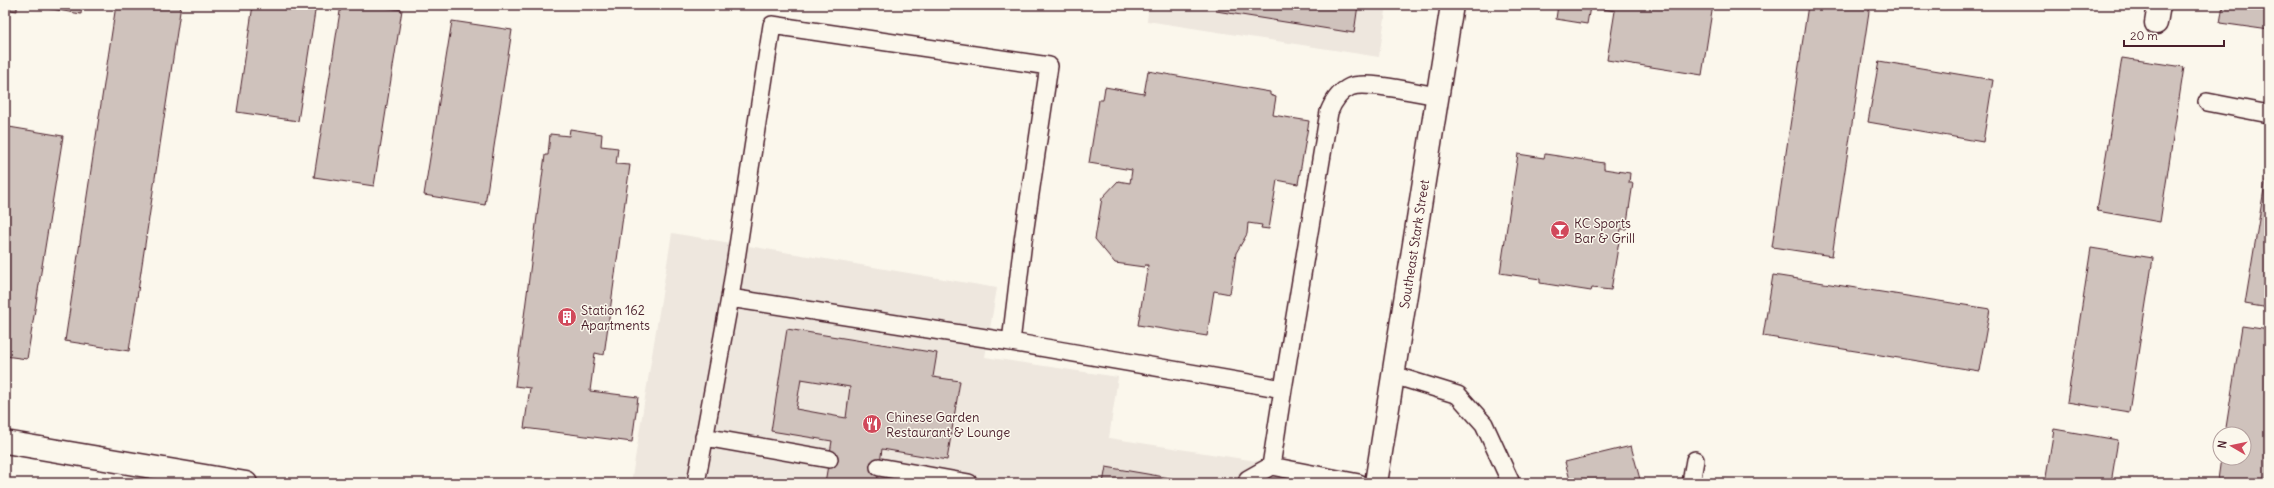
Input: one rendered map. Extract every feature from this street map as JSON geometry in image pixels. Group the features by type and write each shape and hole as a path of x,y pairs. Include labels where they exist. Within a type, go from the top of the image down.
{"main road":[{"name":"Southeast Stark Street","path":"1376,483 1452,5"},
{"path":"5,442 246,483"}],"lane":[{"path":"696,483 730,298 772,25 1049,66 1023,241 1011,342"},
{"path":"1271,466 1329,112 1333,102 1340,93 1360,84 1437,96"},
{"path":"2207,102 2269,114"},
{"path":"730,298 1011,342 1283,389"},
{"path":"1393,375 1458,395 1484,424 1510,483"},
{"path":"704,437 829,459"},
{"path":"1691,483 1695,460"},
{"path":"1248,483 1248,480 1271,466 1359,483"},
{"path":"879,467 969,483"}],"shaded area":[{"path":"1149,5 1387,5 1379,57 1147,21"},
{"path":"672,233 997,288 985,357 1118,377 1109,438 1313,470 1311,483 631,483"}],"building":[{"path":"5,5 17,5 17,11 5,9"},
{"path":"28,5 82,5 81,14"},
{"path":"116,5 181,5 129,351 65,341"},
{"path":"253,5 316,5 298,121 237,112"},
{"path":"341,5 370,5 402,10 374,186 314,177"},
{"path":"1217,5 1358,5 1354,33 1216,11"},
{"path":"1558,5 1713,5 1702,75 1607,60 1615,11 1590,7 1587,24 1556,19"},
{"path":"1808,5 1870,5 1832,256 1772,247"},
{"path":"2223,5 2269,5 2269,30 2220,23"},
{"path":"452,21 512,30 485,205 424,195"},
{"path":"2122,58 2184,67 2160,222 2097,211"},
{"path":"1879,61 1993,80 1983,142 1868,122"},
{"path":"1148,71 1270,92 1270,95 1276,97 1273,115 1309,121 1298,184 1277,180 1269,229 1261,228 1262,225 1248,223 1247,234 1236,253 1230,294 1214,291 1207,336 1138,325 1148,265 1145,265 1144,267 1115,263 1095,239 1102,198 1118,181 1130,183 1132,170 1089,163 1099,100 1103,100 1105,87 1144,94"},
{"path":"9,127 63,136 27,359 5,356 5,154"},
{"name":"Station 162 Apartments","path":"570,129 602,134 601,146 618,148 616,164 630,165 604,355 595,353 590,391 638,397 632,442 524,428 530,388 515,386 545,155 548,155 550,134 569,136"},
{"path":"1518,154 1544,158 1545,154 1604,163 1604,169 1630,173 1629,183 1633,183 1626,229 1621,229 1611,290 1592,288 1591,291 1540,283 1540,279 1500,273"},
{"path":"2269,159 2269,308 2245,304"},
{"path":"2091,248 2153,258 2129,412 2067,402"},
{"path":"1773,275 1990,309 1979,371 1763,336"},
{"path":"2242,326 2269,330 2269,483 2236,483 2218,480 2220,466 2252,466 2252,426 2226,426"},
{"path":"787,329 937,353 933,377 960,381 947,460 882,449 877,483 825,483 832,441 771,431","holes":["801,379 850,387 846,418 796,409"]},
{"path":"2054,429 2118,440 2111,483 2045,483"},
{"path":"1631,446 1641,483 1571,483 1565,462"},
{"path":"1106,467 1188,481 1187,483 1103,483"}],"place":[{"name":"KC Sports Bar & Grill","path":"1560,230"},
{"name":"Station 162 Apartments","path":"567,317"},
{"name":"Chinese Garden Restaurant & Lounge","path":"872,424"}]}
